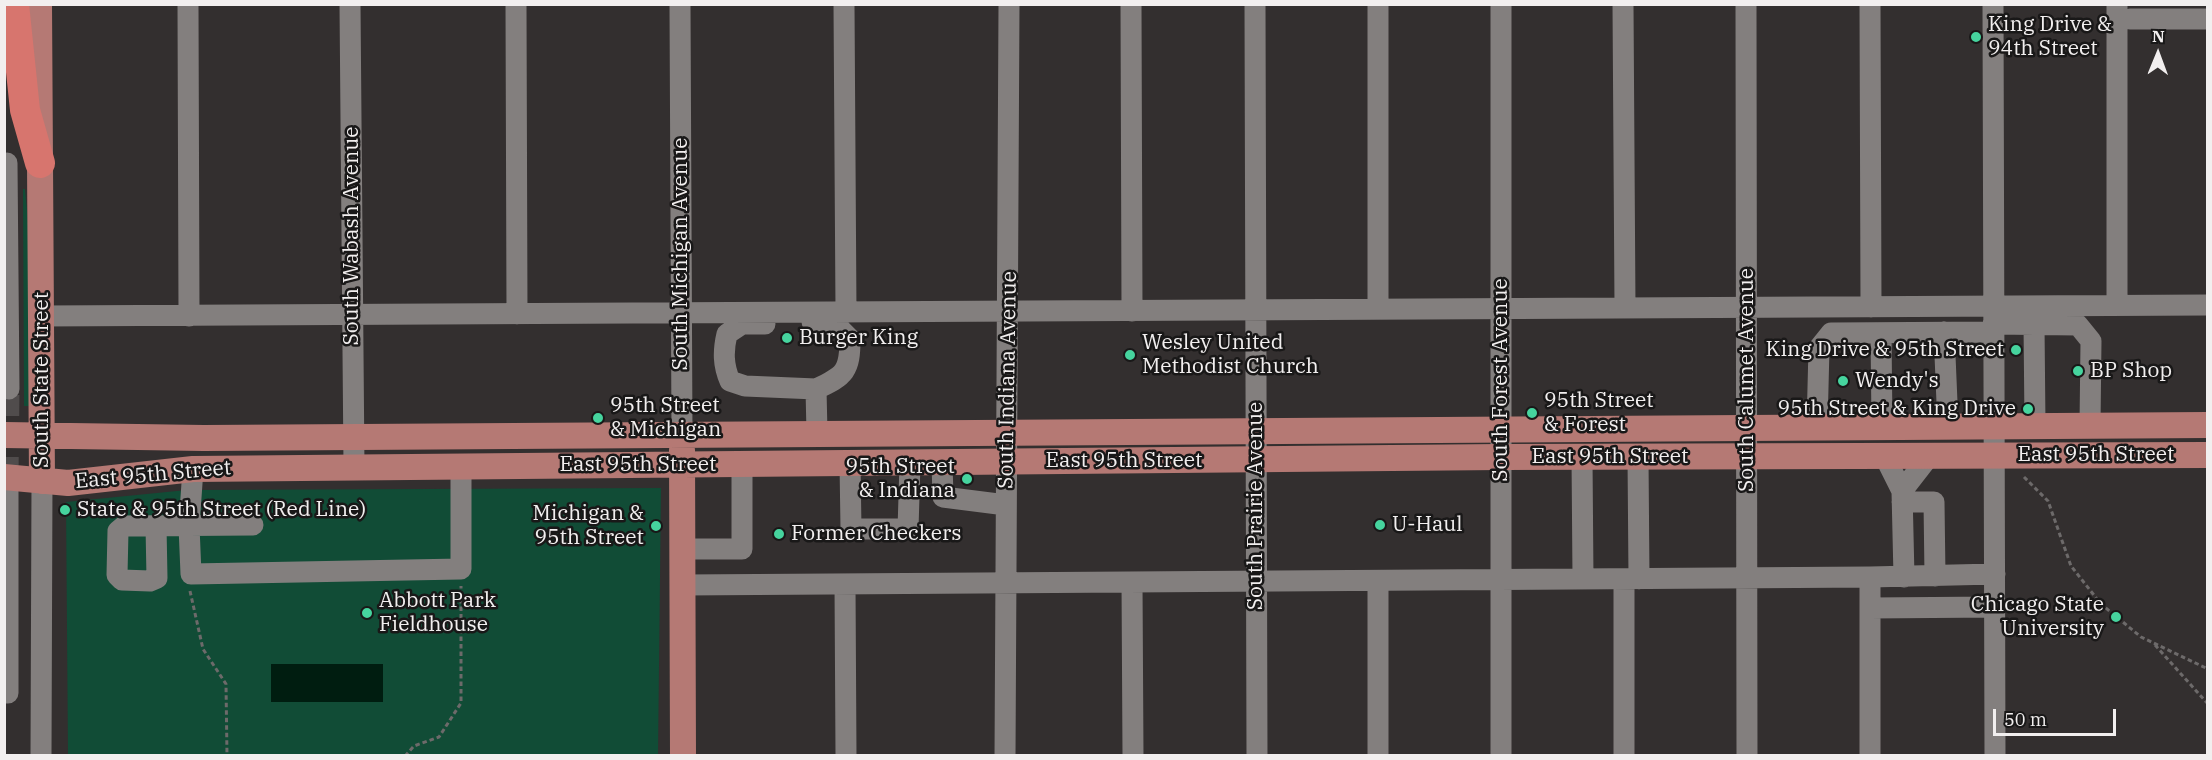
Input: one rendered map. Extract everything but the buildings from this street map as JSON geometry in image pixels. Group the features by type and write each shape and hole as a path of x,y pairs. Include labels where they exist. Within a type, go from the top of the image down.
{"highway":[{"path":"14,4 25,110 40,163"}],"main road":[{"name":"South State Street","path":"39,4 42,481"},
{"name":"East 95th Street","path":"4,435 354,437 2208,425"},
{"name":"South Michigan Avenue","path":"682,434 683,756"},
{"name":"East 95th Street","path":"6,477 68,483 193,469 1501,457 2208,455"}],"street":[{"path":"188,4 189,316"},
{"name":"South Wabash Avenue","path":"350,4 354,467"},
{"path":"516,4 517,314"},
{"name":"South Michigan Avenue","path":"680,4 682,434"},
{"path":"844,4 846,312"},
{"name":"South Indiana Avenue","path":"1005,756 1009,4"},
{"path":"1131,4 1132,311"},
{"name":"South Prairie Avenue","path":"1255,4 1257,756"},
{"path":"1378,4 1378,309"},
{"name":"South Forest Avenue","path":"1501,4 1501,756"},
{"path":"1623,4 1625,308"},
{"name":"South Calumet Avenue","path":"1746,4 1748,756"},
{"path":"1870,4 1871,307"},
{"path":"1994,4 1995,756"},
{"path":"2117,305 2123,12 2208,19"},
{"path":"9,389 6,163 40,163"},
{"path":"1817,427 1819,348 1831,333 1944,332 1993,321 2117,305 2208,305"},
{"path":"42,316 1871,307 1993,321 2078,325 2091,340 2090,425"},
{"path":"833,322 850,339 850,361 841,378 816,389 745,386 730,381 724,369 727,334 742,324 833,322"},
{"path":"2034,324 2035,425"},
{"path":"1944,332 1948,426"},
{"path":"1881,333 1882,426"},
{"path":"816,389 817,433"},
{"path":"1884,455 1902,497 1904,577"},
{"path":"1902,497 1930,455"},
{"path":"1582,457 1583,579"},
{"path":"1624,756 1638,457"},
{"path":"850,463 851,529 908,529 910,463"},
{"path":"942,463 943,497 1006,505"},
{"path":"683,549 742,549 741,464"},
{"path":"193,469 189,526 191,574 461,569 461,466"},
{"path":"4,693 8,693 6,477"},
{"name":"South State Street","path":"41,756 42,481"},
{"path":"1902,497 1934,502 1935,576"},
{"path":"156,526 253,525"},
{"path":"683,585 1904,577 1995,574"},
{"path":"1870,577 1870,756"},
{"path":"1378,581 1378,756"},
{"path":"1131,582 1133,756"},
{"path":"845,584 846,756"},
{"path":"1870,608 1995,607"}],"path":[{"path":"2022,476 2048,501 2062,546 2082,583 2123,624 2153,643 2208,669"},
{"path":"405,756 414,746 439,737 461,702 461,569"},
{"path":"191,574 190,591 203,649 226,684 227,756"},
{"path":"2153,643 2208,704"}],"green space":[{"path":"23,189 25,189 28,216 30,270 30,406 24,406"},
{"path":"661,488 658,755 68,755 66,502 187,490"}],"shaded area":[{"path":"271,664 383,664 383,702 271,702"}],"tunnel":[{"path":"8,478 9,389"}],"place":[{"name":"King Drive & 94th Street","path":"1976,37"},
{"name":"Burger King","path":"787,338"},
{"name":"King Drive & 95th Street","path":"2016,350"},
{"name":"Wesley United Methodist Church","path":"1130,355"},
{"name":"BP Shop","path":"2078,371"},
{"name":"Wendy's","path":"1843,381"},
{"name":"95th Street & King Drive","path":"2028,409"},
{"name":"95th Street & Forest","path":"1532,413"},
{"name":"95th Street & Michigan","path":"598,418"},
{"name":"95th Street & Indiana","path":"967,479"},
{"name":"State & 95th Street (Red Line)","path":"65,510"},
{"name":"U-Haul","path":"1380,525"},
{"name":"Michigan & 95th Street","path":"656,526"},
{"name":"Former Checkers","path":"779,534"},
{"name":"Abbott Park Fieldhouse","path":"367,613"},
{"name":"Chicago State University","path":"2116,617"}]}
